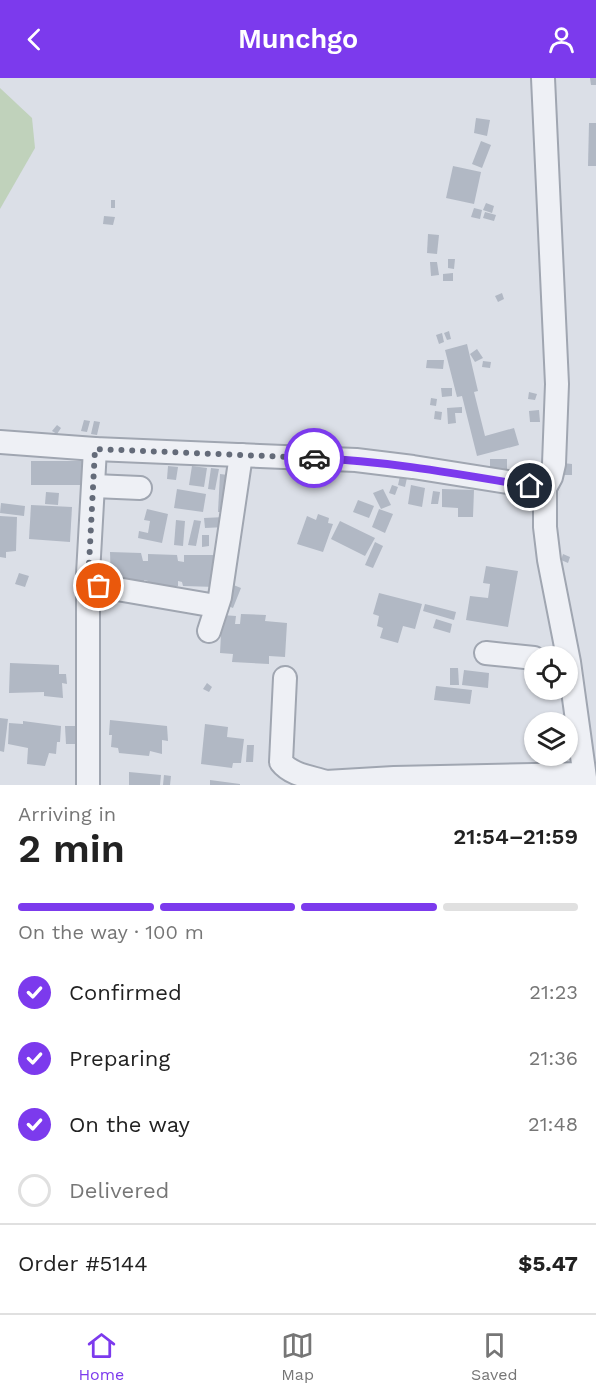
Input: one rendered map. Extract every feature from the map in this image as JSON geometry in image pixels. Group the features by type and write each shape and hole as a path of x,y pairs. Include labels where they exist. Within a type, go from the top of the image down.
{"street":[{"path":"543,78 556,384 553,472 545,488 545,527 565,646"},
{"path":"0,442 95,449 356,460 545,488"},
{"path":"88,785 88,584 95,449"},
{"path":"209,631 220,597 241,455"},
{"path":"94,486 140,488"},
{"path":"88,584 210,605"},
{"path":"486,653 524,657"},
{"path":"285,678 281,762 291,771 319,783 394,777 584,772"},
{"path":"574,700 584,772"},
{"path":"584,772 596,737"}],"green space":[{"path":"0,88 32,118 35,148 0,209"}],"building":[{"path":"590,78 596,78 596,85 591,85"},
{"path":"476,118 490,120 487,136 474,133"},
{"path":"589,123 596,123 596,166 588,166"},
{"path":"481,141 491,145 482,168 472,164"},
{"path":"453,166 481,172 474,204 446,198"},
{"path":"111,200 115,200 115,208 111,208"},
{"path":"486,203 494,206 492,213 483,210"},
{"path":"474,208 482,210 480,219 471,217"},
{"path":"485,212 496,215 494,221 483,218"},
{"path":"104,216 115,217 113,225 103,224"},
{"path":"428,234 439,235 437,254 427,253"},
{"path":"448,259 455,259 454,269 448,268"},
{"path":"430,262 437,262 439,275 431,276"},
{"path":"453,273 453,281 443,281 443,274"},
{"path":"502,293 504,299 498,302 495,296"},
{"path":"449,331 451,339 447,340 444,333"},
{"path":"442,333 444,342 439,344 436,335"},
{"path":"467,344 478,391 474,392 485,436 514,428 519,445 477,456 462,396 457,397 445,350"},
{"path":"477,349 483,358 475,362 470,354"},
{"path":"427,360 444,360 443,369 426,368"},
{"path":"483,361 491,362 490,368 482,367"},
{"path":"441,388 452,388 452,396 442,397"},
{"path":"529,392 537,394 535,400 528,399"},
{"path":"431,398 437,399 436,406 430,405"},
{"path":"462,407 462,413 455,413 456,423 448,424 447,408"},
{"path":"539,410 540,422 530,422 529,411"},
{"path":"435,411 442,412 441,420 434,419"},
{"path":"84,420 90,421 87,432 81,431"},
{"path":"94,421 100,422 97,435 91,434"},
{"path":"57,425 61,428 57,434 52,431"},
{"path":"490,459 507,459 507,469 490,469"},
{"path":"31,461 85,461 85,485 31,485"},
{"path":"563,463 572,464 572,475 563,475"},
{"path":"168,466 178,467 176,480 167,479"},
{"path":"192,466 207,468 204,487 189,485"},
{"path":"211,468 219,469 215,490 208,489"},
{"path":"220,474 228,475 226,512 218,512"},
{"path":"400,476 407,478 405,487 398,485"},
{"path":"392,485 398,487 395,495 389,493"},
{"path":"411,485 425,488 422,507 408,504"},
{"path":"177,489 206,494 203,512 174,508"},
{"path":"383,489 391,505 381,509 373,493"},
{"path":"442,489 474,490 473,517 458,517 458,508 442,507"},
{"path":"433,491 440,492 438,504 431,504"},
{"path":"46,492 59,493 58,505 45,504"},
{"path":"358,500 374,506 369,518 353,512"},
{"path":"1,503 25,506 24,516 0,513"},
{"path":"31,505 72,507 70,542 29,539"},
{"path":"147,509 168,514 162,543 138,538 139,531 148,533 150,521 144,520"},
{"path":"379,509 393,514 385,533 372,527"},
{"path":"318,514 329,518 328,523 333,524 323,552 297,544 307,516 316,520"},
{"path":"0,516 17,517 16,551 6,552 6,558 0,557"},
{"path":"225,517 226,527 205,528 204,518"},
{"path":"176,520 185,521 183,546 174,545"},
{"path":"194,520 201,521 196,546 188,545"},
{"path":"340,521 375,538 365,556 331,539"},
{"path":"202,535 209,535 209,546 202,547"},
{"path":"375,542 383,546 373,568 365,565"},
{"path":"110,552 141,553 143,561 148,561 148,554 177,555 178,561 184,562 184,555 214,555 216,587 183,586 182,582 178,581 178,586 148,586 148,581 144,580 144,585 111,582"},
{"path":"563,554 570,557 568,563 561,560"},
{"path":"486,566 518,571 508,627 466,620 470,596 488,598 490,584 483,583"},
{"path":"19,573 29,576 25,587 15,584"},
{"path":"231,584 241,588 233,608 223,604"},
{"path":"379,593 422,604 415,629 403,626 398,643 380,638 383,628 377,626 379,616 373,614"},
{"path":"425,604 456,612 454,620 423,611"},
{"path":"241,614 266,615 265,621 287,623 285,657 269,656 269,664 232,662 233,654 220,653 222,615 236,616 235,624 240,624"},
{"path":"436,619 452,624 450,633 433,628"},
{"path":"10,663 59,665 59,674 66,674 67,684 62,683 63,698 44,696 44,692 9,693"},
{"path":"450,668 458,668 459,685 450,685"},
{"path":"464,670 489,673 488,688 462,685"},
{"path":"207,683 212,687 209,692 203,689"},
{"path":"436,686 472,690 470,704 434,700"},
{"path":"0,718 8,719 4,752 0,751"},
{"path":"110,720 167,726 168,741 162,740 162,754 150,751 149,756 119,753 118,748 111,747"},
{"path":"23,721 61,726 60,742 57,742 56,754 49,753 45,766 27,764 28,748 8,744 9,723 23,724"},
{"path":"205,724 228,727 227,737 244,739 241,763 233,763 232,768 201,764"},
{"path":"65,726 76,726 76,744 66,744"},
{"path":"247,745 254,745 253,762 246,762"},
{"path":"129,772 161,775 160,785 129,785"},
{"path":"164,775 171,776 170,785 163,785"},
{"path":"210,780 240,784 240,785 210,785"}],"way so far":[{"path":"99,586 88,584 95,449 314,458"}],"route":[{"path":"314,458 356,460 413,467 530,486"}]}
